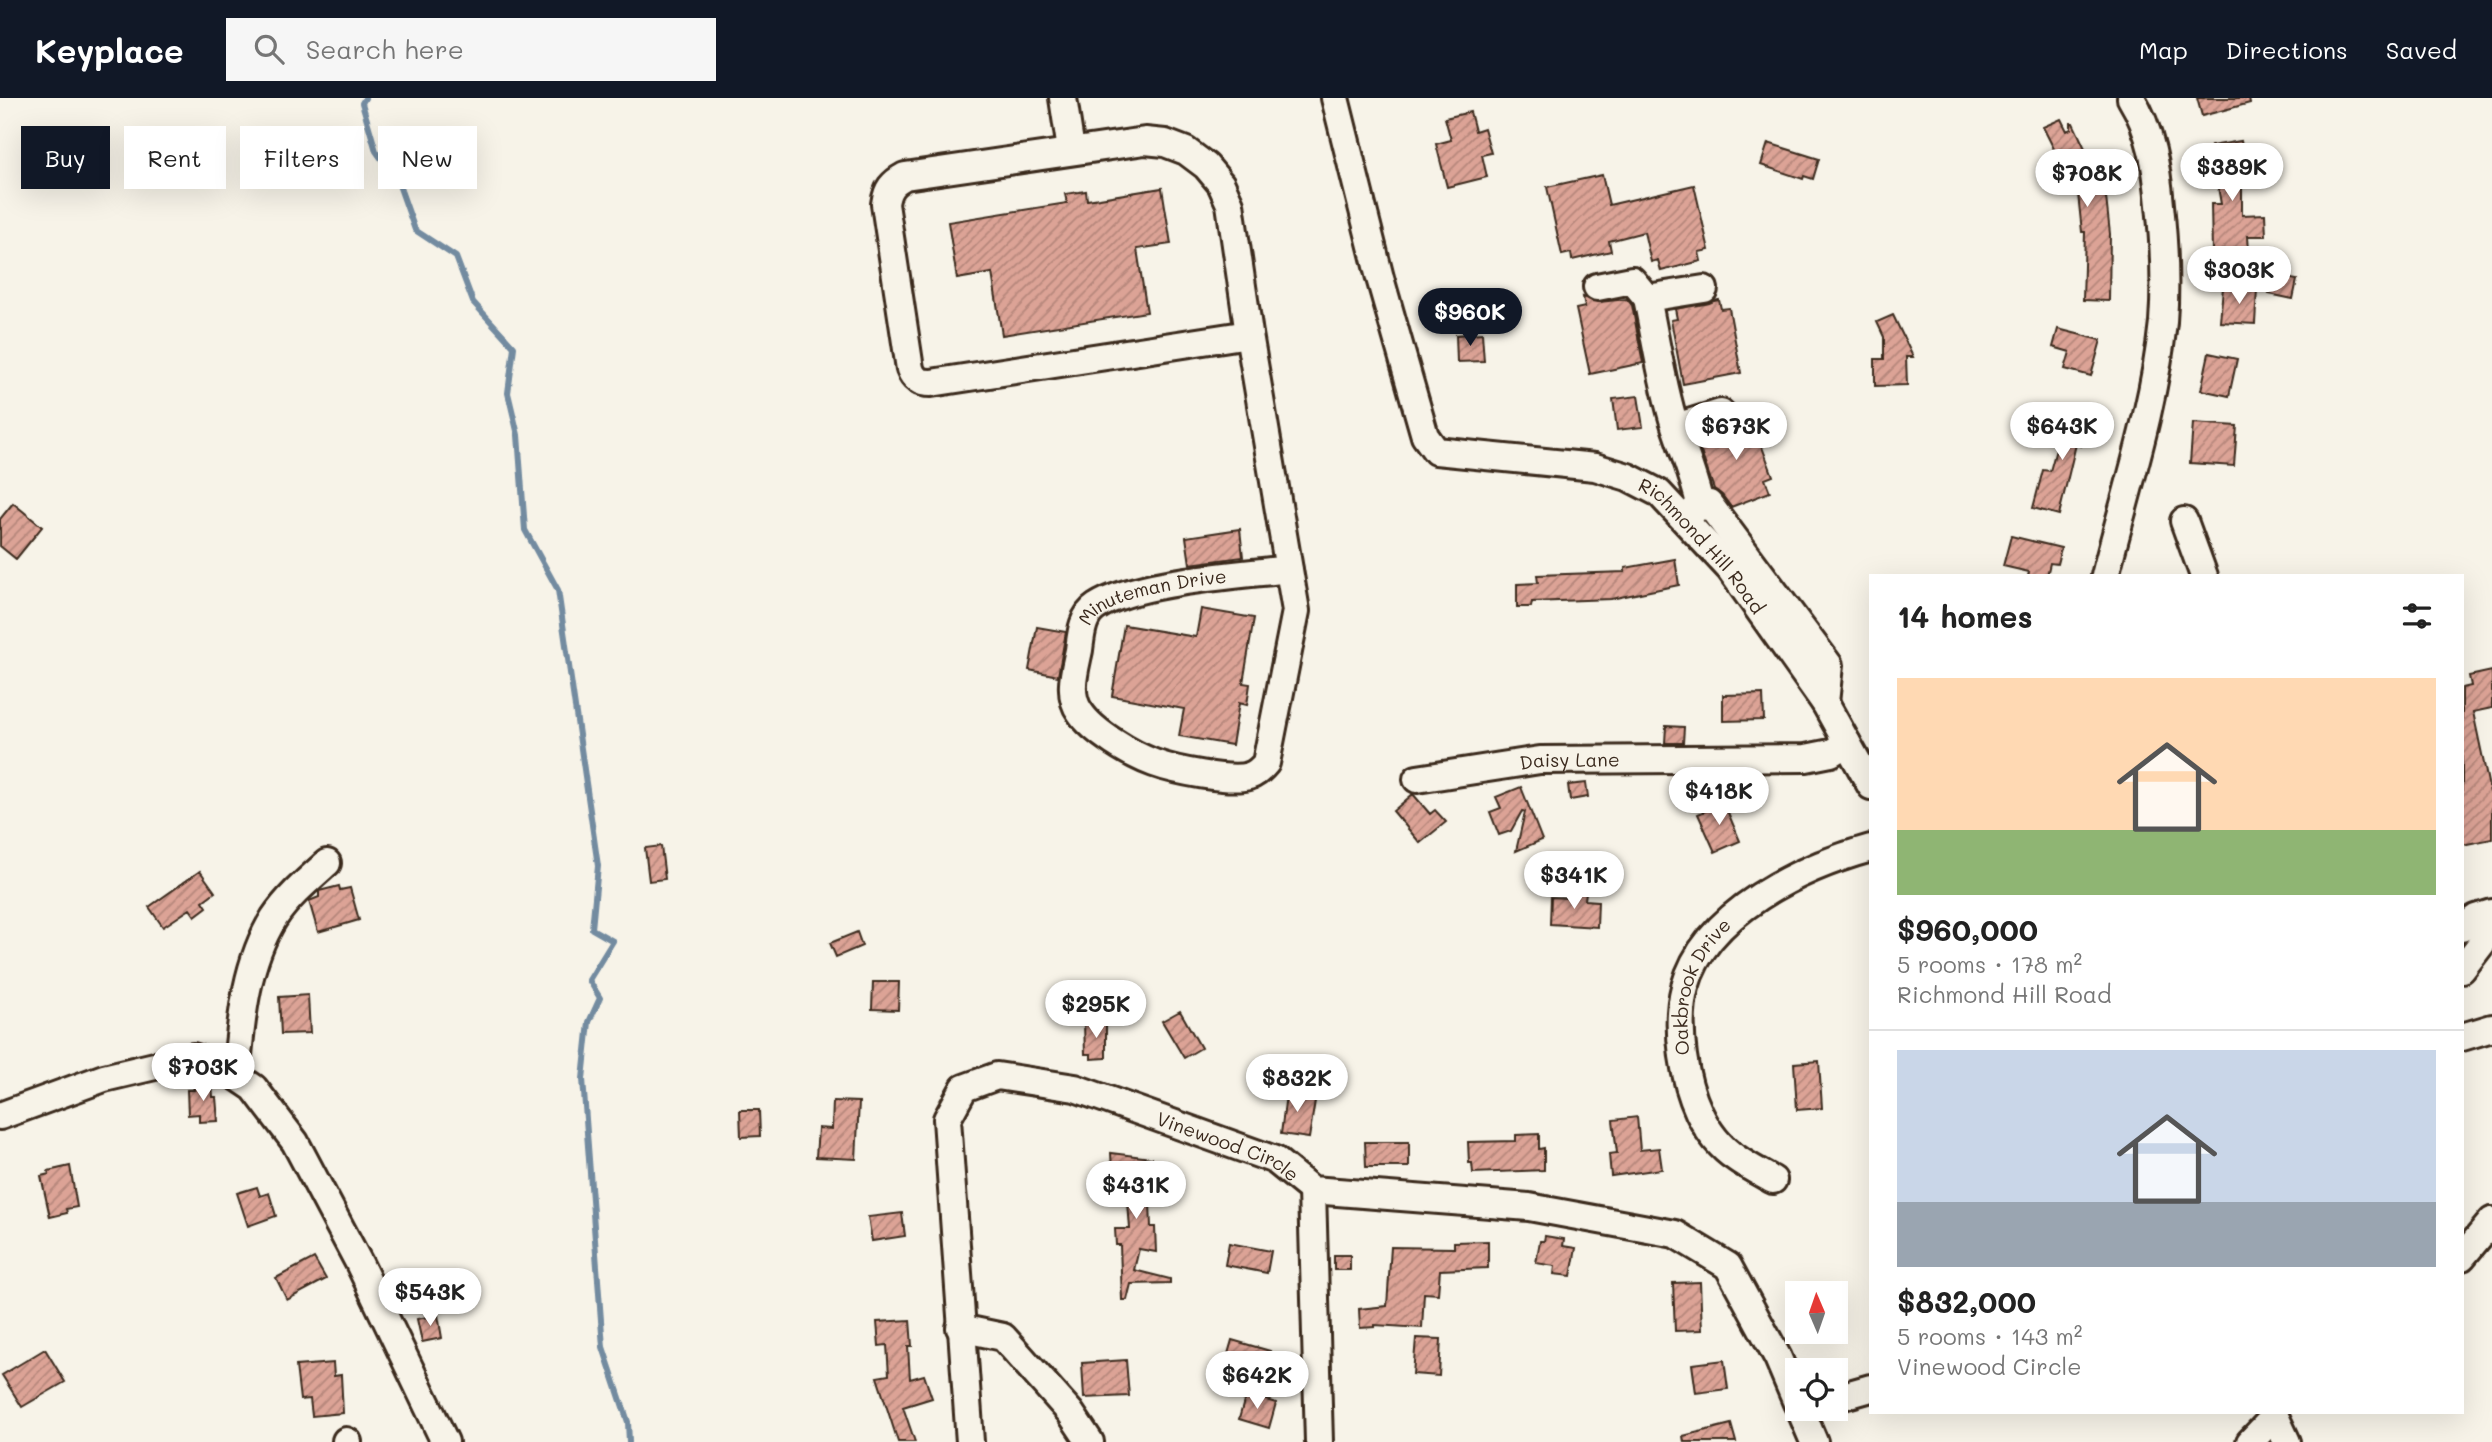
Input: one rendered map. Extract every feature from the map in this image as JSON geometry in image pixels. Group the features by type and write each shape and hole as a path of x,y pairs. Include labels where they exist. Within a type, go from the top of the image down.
{"street":[{"path":"1063,98 1070,150"},
{"name":"Richmond Hill Road","path":"1335,98 1406,372 1425,436 1436,451 1595,467 1628,477 1693,512 1825,703 1869,782"},
{"path":"2106,574 2150,404 2163,321 2164,242 2156,165 2138,108 2131,98"},
{"path":"1249,334 922,383 913,378 910,369 885,204 887,192 894,182 905,176 1144,141 1165,143 1186,151 1206,166 1221,184 1230,204 1289,569"},
{"path":"1597,287 1632,280 1647,298 1664,386 1695,478 1693,512"},
{"path":"1647,298 1704,289"},
{"path":"1676,427 1721,413"},
{"path":"2185,522 2203,574"},
{"name":"Minuteman Drive","path":"1289,569 1296,611 1270,747 1266,763 1259,771 1250,776 1224,778 1154,763 1121,746 1088,722 1075,702 1073,680 1084,622 1095,607 1114,598 1156,586 1289,569"},
{"name":"Daisy Lane","path":"1417,779 1540,760 1806,758 1831,753 1847,743"},
{"name":"Oakbrook Drive","path":"1773,1180 1734,1158 1707,1127 1697,1107 1690,1087 1682,1043 1684,988 1695,961 1705,946 1721,927 1741,911 1764,894 1804,872 1869,849"},
{"path":"236,1076 248,981 258,954 274,919 295,892 327,863"},
{"path":"2464,927 2476,918 2492,913"},
{"path":"2464,966 2492,930"},
{"path":"2464,1036 2492,1028"},
{"path":"0,1116 104,1079 193,1057 226,1069 254,1088 295,1142 359,1263 445,1442"},
{"name":"Vinewood Circle","path":"970,1442 947,1119 964,1088 997,1076 1075,1088 1275,1160 1312,1190 1530,1207 1675,1234 1728,1266 1785,1373"},
{"path":"1312,1190 1319,1442"},
{"path":"2464,1223 2491,1222"},
{"path":"2464,1255 2491,1222"},
{"path":"960,1328 1003,1337 1070,1412 1090,1442"},
{"path":"1848,1395 1869,1389"},
{"path":"2249,1442 2274,1414 2287,1442"},
{"path":"1805,1421 1814,1442"}],"building":[{"path":"2197,98 2249,98 2250,103 2202,116"},
{"path":"1470,112 1475,131 1484,128 1491,153 1482,155 1487,177 1447,187 1436,144 1451,140 1445,118"},
{"path":"2061,119 2067,131 2073,123 2100,180 2104,179 2110,234 2109,301 2083,300 2085,232 2082,232 2075,165 2065,171 2043,127"},
{"path":"2241,141 2248,177 2242,178 2242,215 2265,214 2266,236 2248,236 2249,252 2212,253 2211,204 2221,204 2211,146"},
{"path":"1768,143 1819,159 1813,179 1804,176 1803,179 1761,165"},
{"path":"1602,175 1609,205 1694,185 1709,250 1699,252 1701,261 1661,271 1658,260 1651,262 1644,232 1609,241 1611,251 1572,260 1571,253 1562,255 1547,187"},
{"path":"1162,188 1171,244 1137,249 1147,312 1002,335 992,273 957,279 948,222 1067,203 1065,194 1086,191 1087,200"},
{"path":"2273,276 2297,280 2293,299 2269,294"},
{"path":"2223,287 2257,289 2255,324 2220,322"},
{"path":"1583,297 1599,302 1627,299 1632,305 1643,363 1590,374 1576,309 1585,307"},
{"path":"1719,300 1721,309 1729,308 1741,373 1683,384 1671,320 1677,319 1675,309"},
{"path":"1893,315 1913,357 1906,357 1907,385 1875,386 1875,359 1884,359 1884,337 1877,322"},
{"path":"2058,329 2101,340 2091,376 2065,369 2070,352 2053,347"},
{"path":"1482,333 1484,361 1457,362 1456,335"},
{"path":"2209,353 2237,359 2229,396 2201,390"},
{"path":"1638,396 1643,427 1617,430 1613,399"},
{"path":"2068,406 2091,412 2081,446 2076,444 2059,515 2033,508 2043,470 2050,471"},
{"path":"1751,418 1773,476 1765,479 1770,492 1731,507 1714,489 1696,438"},
{"path":"2193,423 2237,426 2234,466 2190,463"},
{"path":"13,503 42,527 16,559 0,546 0,519"},
{"path":"1240,529 1243,557 1190,564 1186,537"},
{"path":"2011,536 2061,548 2057,564 2050,563 2047,574 2028,574 2003,566"},
{"path":"1675,559 1679,585 1611,599 1532,602 1531,607 1517,607 1517,584 1538,583 1537,575 1625,572 1625,568"},
{"path":"1201,609 1254,618 1243,683 1250,684 1247,705 1239,703 1232,745 1179,736 1184,709 1112,696 1124,625 1196,637"},
{"path":"1037,627 1066,632 1058,676 1029,670"},
{"path":"2492,671 2492,708 2473,712 2490,792 2492,791 2492,839 2464,845 2464,688 2471,686 2469,676"},
{"path":"1763,694 1764,720 1723,721 1723,695"},
{"path":"1666,726 1684,727 1683,743 1665,743"},
{"path":"1586,783 1588,797 1570,800 1568,785"},
{"path":"1521,787 1542,840 1516,851 1525,812 1522,811 1511,831 1499,835 1490,812 1501,808 1496,797"},
{"path":"1413,794 1430,814 1435,810 1446,822 1420,843 1393,811"},
{"path":"1724,803 1740,841 1715,852 1698,814"},
{"path":"661,846 665,879 649,881 645,848"},
{"path":"200,871 215,892 203,901 207,907 195,916 190,909 163,927 149,907"},
{"path":"339,886 340,890 350,888 359,920 318,932 309,901 319,897 319,891"},
{"path":"1568,891 1586,892 1585,900 1598,901 1597,927 1550,924 1551,897 1568,898"},
{"path":"857,932 862,946 836,957 830,943"},
{"path":"873,982 899,982 898,1010 872,1009"},
{"path":"308,995 310,1033 281,1034 279,997"},
{"path":"1180,1011 1201,1048 1184,1058 1162,1021"},
{"path":"1106,1022 1106,1058 1091,1059 1091,1054 1085,1054 1084,1023"},
{"path":"1819,1061 1822,1108 1797,1110 1794,1063"},
{"path":"212,1083 218,1121 199,1122 199,1114 188,1115 187,1090 194,1090 193,1085"},
{"path":"1287,1087 1307,1090 1305,1100 1315,1101 1309,1138 1281,1134"},
{"path":"833,1101 859,1102 856,1159 816,1157 818,1128 832,1129"},
{"path":"740,1110 759,1110 760,1136 741,1137"},
{"path":"1637,1117 1640,1150 1659,1148 1662,1169 1611,1176 1609,1154 1617,1153 1613,1120"},
{"path":"1539,1134 1539,1149 1544,1148 1544,1170 1473,1173 1472,1163 1469,1163 1468,1142 1516,1141 1516,1135"},
{"path":"1365,1142 1409,1142 1409,1167 1366,1167"},
{"path":"1111,1153 1152,1158 1147,1203 1150,1203 1151,1227 1155,1227 1156,1252 1139,1249 1134,1270 1170,1279 1170,1283 1131,1284 1127,1300 1122,1300 1120,1245 1116,1245 1115,1229 1130,1229 1127,1189 1124,1189 1126,1173 1112,1171"},
{"path":"70,1166 77,1207 66,1209 67,1213 50,1217 41,1176 49,1174 48,1171"},
{"path":"257,1187 260,1196 269,1193 276,1216 248,1226 237,1193"},
{"path":"902,1213 905,1236 872,1241 868,1217"},
{"path":"1545,1236 1564,1239 1563,1246 1576,1248 1571,1276 1554,1274 1555,1266 1536,1263 1540,1241 1544,1241"},
{"path":"1488,1241 1488,1268 1440,1270 1438,1294 1424,1293 1422,1328 1375,1325 1360,1328 1359,1309 1387,1306 1391,1247 1454,1248 1454,1242"},
{"path":"1229,1243 1271,1251 1267,1273 1225,1265"},
{"path":"1334,1255 1350,1255 1350,1270 1334,1270"},
{"path":"314,1258 326,1279 287,1300 276,1278"},
{"path":"1700,1282 1702,1330 1675,1331 1673,1283"},
{"path":"438,1315 442,1338 422,1342 417,1319"},
{"path":"910,1320 910,1379 924,1375 932,1398 903,1407 915,1442 898,1442 877,1377 889,1375 887,1345 879,1346 877,1322"},
{"path":"1416,1338 1441,1339 1439,1376 1413,1374"},
{"path":"1232,1340 1270,1351 1264,1372 1226,1361"},
{"path":"45,1349 65,1382 22,1407 2,1375"},
{"path":"1126,1360 1129,1396 1084,1398 1082,1363"},
{"path":"1724,1360 1728,1389 1696,1393 1692,1364"},
{"path":"333,1363 334,1376 341,1375 343,1413 312,1416 310,1399 300,1400 296,1366"},
{"path":"1246,1394 1276,1403 1269,1428 1239,1419"},
{"path":"1731,1424 1736,1442 1684,1442 1683,1436"}],"waterway":[{"path":"365,98 362,103 376,151 398,182 415,230 456,257 473,302 514,347 508,393 518,435 525,530 558,590 598,866 592,929 613,941 589,980 600,998 589,1022 583,1079 603,1347 628,1422 629,1442"}]}
